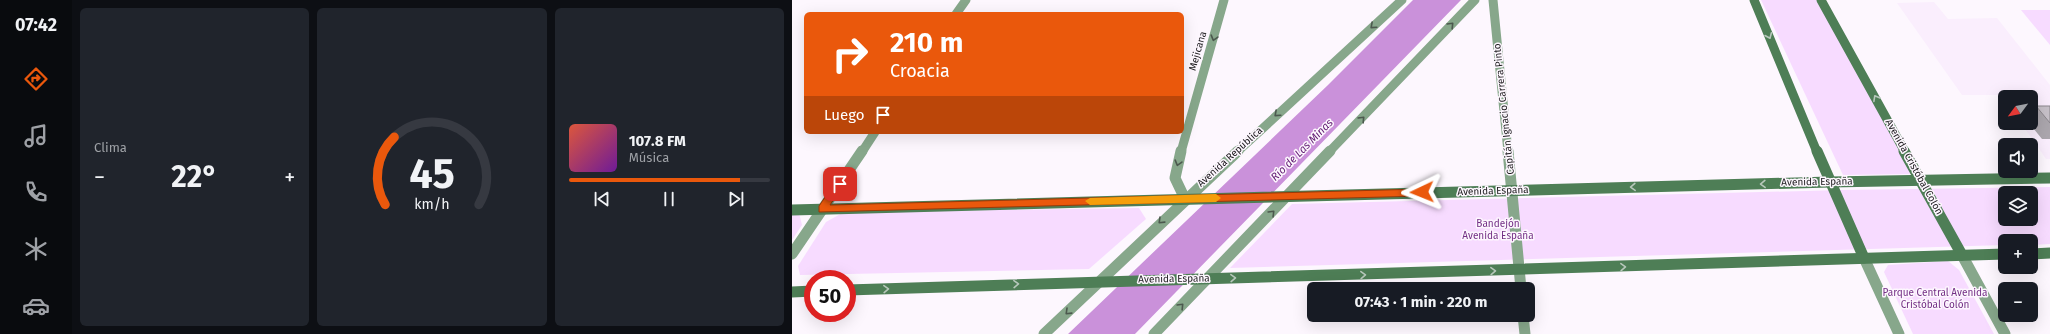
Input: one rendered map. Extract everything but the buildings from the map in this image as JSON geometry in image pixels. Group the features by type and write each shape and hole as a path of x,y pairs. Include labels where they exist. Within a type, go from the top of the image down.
{"main road":[{"path":"1754,0 1830,182 1864,258"},
{"name":"Avenida Cristóbal Colón","path":"1821,0 1962,255"},
{"name":"Avenida España","path":"792,210 1275,196 2050,178"},
{"path":"2038,254 2050,253"},
{"name":"Avenida España","path":"856,290 1114,280 1207,279 1519,270 1998,254"},
{"path":"792,292 804,292"}],"street":[{"path":"957,12 966,0"},
{"name":"Mejicana","path":"1185,199 1175,178 1175,173 1224,0"},
{"name":"Avenida República","path":"1044,334 1185,199 1402,0"},
{"path":"1154,334 1475,0"},
{"name":"Capitán Ignacio Carrera Pinto","path":"1493,0 1520,282"},
{"path":"792,254 874,134"},
{"name":"Avenida Cristóbal Colón","path":"1962,255 2005,334"},
{"path":"1864,258 1899,334"},
{"path":"1523,322 1524,334"}],"shaded area":[{"path":"1934,2 1948,19 1997,18 2050,85 2050,159 2046,159 2038,147 2038,138 2031,138 2026,130 2038,130 2038,90 1998,90 1998,95 1962,95 1897,3"}],"green space":[{"path":"1761,0 1820,0 1914,174 1843,175"},
{"path":"2021,10 2050,10 2050,45"},
{"name":"Bandejón Avenida España","path":"2038,187 2050,187 2050,244 2038,245 2038,234 1998,234 1998,245 1230,268 1292,204 1842,190 1998,188 1998,226 2038,226"},
{"path":"1139,208 1146,219 1089,269 856,274 856,270 804,270 804,275 800,275 798,266 826,222 844,212"},
{"path":"799,213 802,225 792,240 792,214"},
{"name":"Parque Central Avenida Cristóbal Colón","path":"1948,261 1959,270 1994,334 1913,334 1884,272 1888,265"}],"water":[{"name":"Río de Las Minas","path":"1413,0 1461,0 1135,334 1068,334 1328,85"}],"slow traffic":[{"path":"1090,201 1216,198"}],"route":[{"path":"840,184 822,209 1422,192"}]}
